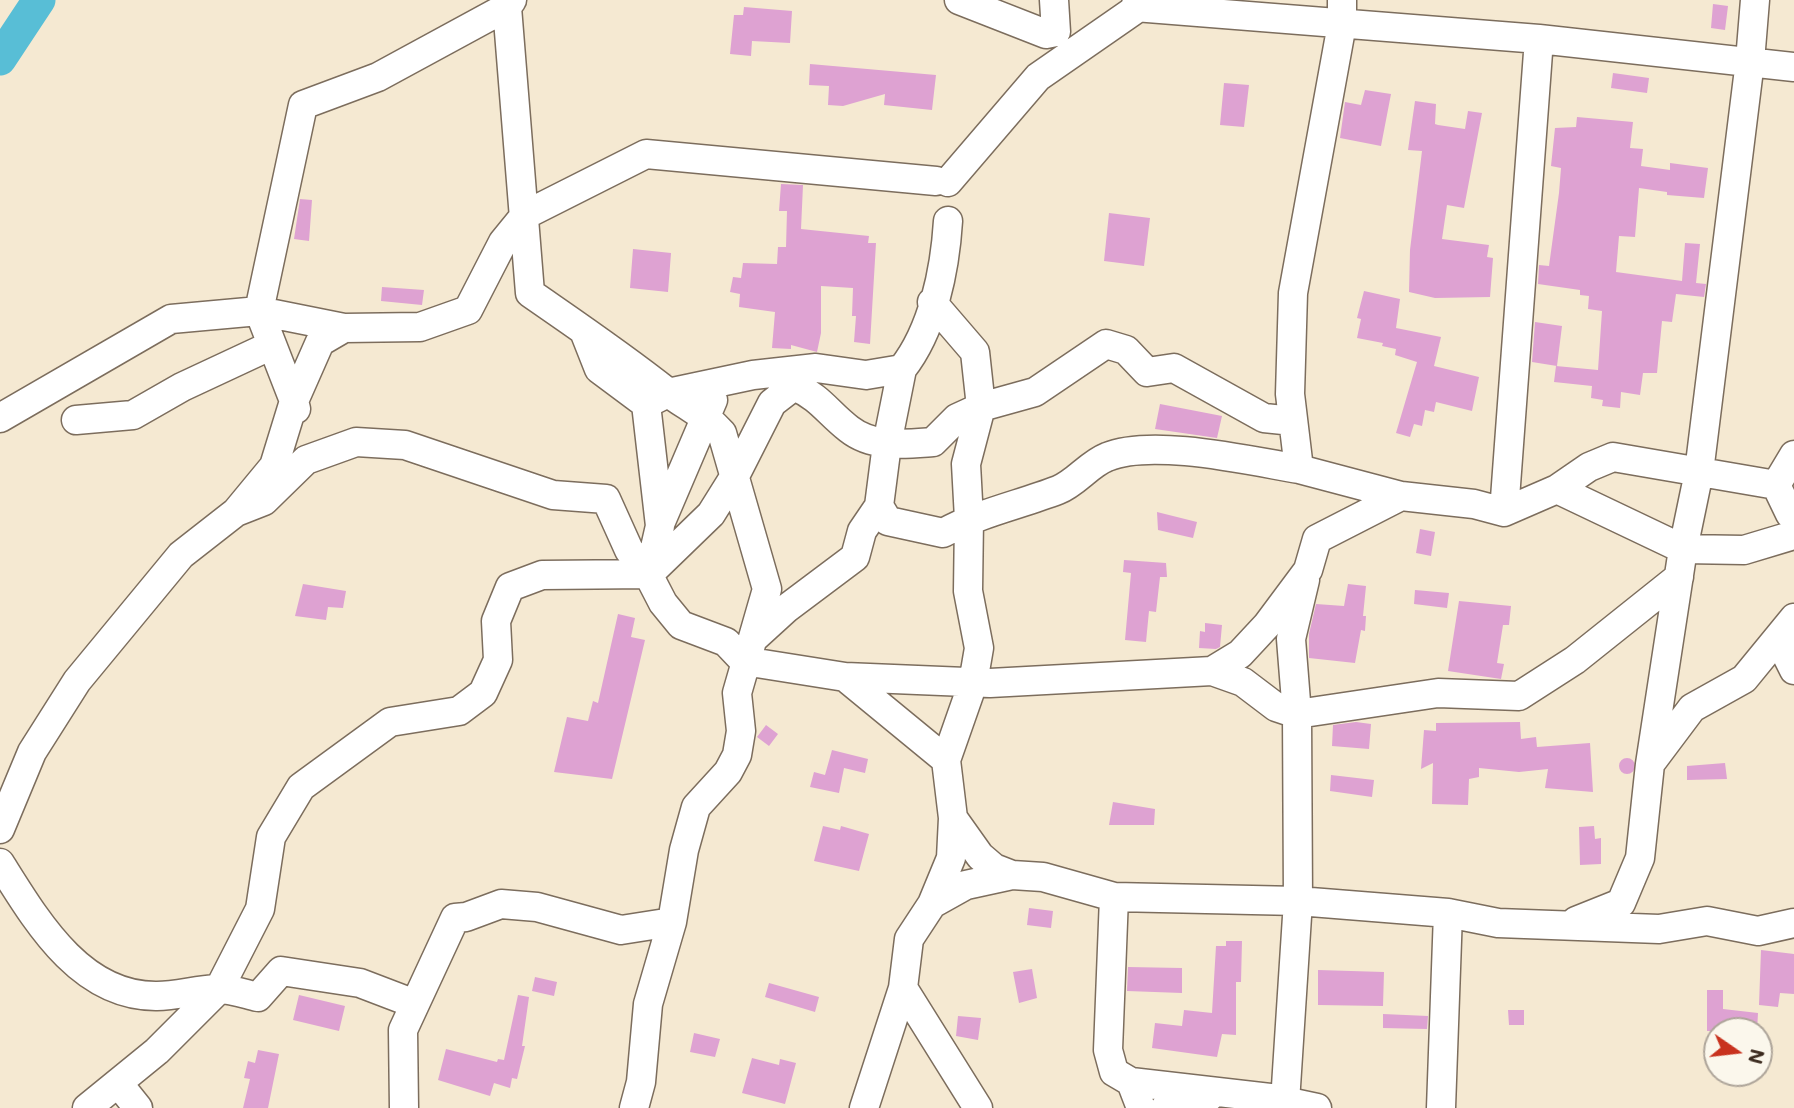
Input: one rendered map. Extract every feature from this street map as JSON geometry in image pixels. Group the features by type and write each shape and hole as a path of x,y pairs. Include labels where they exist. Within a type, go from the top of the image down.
{"street":[{"path":"959,0 1046,34 1056,32 1054,0"},
{"path":"1570,923 1621,903 1640,858 1650,764 1683,549 1699,472 1750,61 1755,0"},
{"path":"306,460 294,401 259,312 303,105 378,77 510,4 530,293 584,331 657,399 706,416 722,433 767,589 737,693 741,731 737,755 728,772 696,807 684,850 672,922 648,1004 641,1082 634,1108"},
{"path":"0,418 171,319 259,312 344,328 420,327 468,310 503,243 525,215 646,154 942,181 1038,77 1142,4 1342,12 1539,39 1794,67"},
{"path":"1299,469 1293,421 1293,293 1342,12"},
{"path":"1504,512 1539,39"},
{"path":"748,651 787,608 855,557 862,531 879,506 887,444 902,369 916,351 945,261 948,221"},
{"path":"864,1108 902,988 909,939 932,904 951,858 953,818 946,760 973,683 979,648 968,591 969,519 966,464 981,407 975,352 932,302"},
{"path":"0,829 32,752 77,681 181,555 236,512 274,466 294,401 320,342 344,328"},
{"path":"87,1108 157,1051 219,989 260,909 271,837 301,787 390,722 459,711 483,693 498,660 496,621 510,587 542,575 648,574 711,514 736,474 772,403 794,386 814,395 851,431 887,444 933,442 957,418 981,407 1035,392 1106,344 1126,349 1147,372 1174,368 1264,418 1293,421"},
{"path":"76,420 133,415 182,387 272,345"},
{"path":"657,399 721,382 816,368 866,375 902,369"},
{"path":"648,574 660,526 721,382"},
{"path":"657,399 660,526"},
{"path":"236,512 264,501 306,460 356,442 405,445 553,495 606,499 629,550 648,574 663,603 681,625 748,651 845,677 973,683 1212,671 1242,682 1276,708 1297,714 1438,693 1520,696 1575,660 1679,577"},
{"path":"879,506 888,521 943,533 969,519 1061,489 1107,457 1142,450 1224,456 1299,469 1401,496 1474,504 1504,512 1557,489 1589,467 1613,457 1776,485"},
{"path":"1776,485 1794,455"},
{"path":"1776,485 1790,514 1794,515"},
{"path":"1557,489 1683,549 1744,550 1794,536"},
{"path":"1273,1103 1298,901 1297,714 1291,639 1317,539 1401,496"},
{"path":"1212,671 1240,654 1308,570"},
{"path":"1650,764 1692,708 1744,679 1786,629"},
{"path":"1786,629 1794,670"},
{"path":"845,677 946,760"},
{"path":"953,818 980,856 994,868 1012,875"},
{"path":"0,863 45,930 77,964 117,992 156,996 219,989 258,997 281,971 360,983 415,1004"},
{"path":"932,904 966,885 1012,875 1043,877 1114,897 1298,901 1448,913 1498,923 1570,923 1659,929 1707,921 1758,932 1794,923"},
{"path":"1114,897 1108,1050 1114,1072 1131,1082 1227,1093 1273,1103 1317,1108"},
{"path":"404,1108 403,1030 455,918 466,917 501,904 537,908 621,930 672,922"},
{"path":"1441,1108 1448,913"},
{"path":"902,988 978,1108"},
{"path":"1131,1082 1141,1108"},
{"path":"118,1083 138,1108"},
{"path":"1164,1108 1227,1093"}],"building":[{"path":"1713,4 1728,6 1725,30 1711,28"},
{"path":"744,7 792,11 790,43 752,41 751,56 730,54 734,15 743,15"},
{"path":"810,64 936,75 932,110 884,105 885,94 843,106 828,105 829,86 809,85"},
{"path":"1613,73 1649,78 1647,93 1611,88"},
{"path":"1224,83 1249,85 1244,127 1220,125"},
{"path":"1365,90 1391,94 1381,146 1340,138 1345,102 1361,105"},
{"path":"1415,101 1436,104 1435,124 1438,125 1465,129 1468,111 1482,113 1464,208 1447,205 1442,239 1489,245 1487,257 1493,258 1490,297 1435,298 1409,292 1410,250 1422,151 1408,150"},
{"path":"1577,117 1633,122 1630,148 1643,149 1641,166 1670,170 1670,163 1708,168 1704,198 1667,195 1667,192 1639,188 1635,237 1619,236 1616,272 1682,281 1685,243 1700,244 1696,283 1706,284 1704,297 1676,294 1672,322 1662,321 1657,373 1643,373 1640,395 1621,392 1620,408 1602,406 1603,400 1591,398 1592,386 1554,382 1556,366 1598,370 1602,311 1588,309 1589,296 1580,295 1580,290 1538,284 1539,265 1549,266 1559,193 1561,168 1551,166 1555,128 1576,127"},
{"path":"781,184 803,185 801,229 869,236 868,243 876,243 870,344 854,342 856,316 852,316 853,288 821,286 821,333 817,352 791,345 791,349 772,348 775,312 739,307 740,294 730,292 733,277 741,278 743,263 777,264 778,247 786,247 787,211 779,211"},
{"path":"300,199 312,200 309,241 294,239"},
{"path":"1109,213 1150,218 1144,266 1104,261"},
{"path":"633,249 671,253 668,292 630,288"},
{"path":"382,287 424,290 422,305 381,301"},
{"path":"1364,291 1400,299 1396,328 1441,337 1434,366 1479,377 1472,411 1436,402 1434,412 1425,410 1422,426 1414,424 1410,437 1396,433 1417,362 1395,355 1396,349 1382,346 1383,343 1357,338 1361,319 1357,318"},
{"path":"1535,322 1562,326 1557,366 1532,362"},
{"path":"1160,404 1222,416 1217,438 1155,429"},
{"path":"1157,512 1197,522 1193,538 1158,530"},
{"path":"1420,529 1435,532 1431,556 1416,553"},
{"path":"1124,560 1166,563 1167,577 1160,577 1156,612 1149,611 1146,642 1125,640 1131,573 1123,572"},
{"path":"303,584 346,591 343,608 328,607 326,620 295,616"},
{"path":"1348,584 1366,586 1363,616 1366,616 1365,631 1361,630 1355,663 1309,658 1309,634 1316,604 1344,606"},
{"path":"1415,590 1449,593 1447,608 1414,604"},
{"path":"1459,601 1511,606 1509,625 1503,625 1497,663 1504,664 1501,679 1448,671"},
{"path":"618,614 635,618 631,637 645,640 612,779 554,772 567,717 588,721 593,701 598,703"},
{"path":"1205,623 1222,625 1220,647 1199,648 1200,631 1205,632"},
{"path":"1356,722 1371,724 1369,749 1332,746 1333,725"},
{"path":"1520,722 1521,739 1536,737 1537,747 1590,743 1593,792 1545,788 1548,769 1519,772 1479,768 1479,777 1469,779 1468,805 1432,804 1433,763 1421,769 1424,730 1436,731 1436,723"},
{"path":"766,725 778,734 769,746 757,737"},
{"path":"832,750 868,759 865,773 844,768 839,793 810,787 814,772 825,775"},
{"path":"1627,758 1635,766 1627,774 1619,766"},
{"path":"1725,763 1727,779 1687,780 1687,766"},
{"path":"1331,775 1374,780 1372,797 1330,791"},
{"path":"1113,802 1155,809 1154,825 1109,825"},
{"path":"823,826 840,830 841,826 869,834 859,871 814,861"},
{"path":"1594,826 1595,839 1601,838 1601,864 1580,865 1579,827"},
{"path":"1029,908 1053,911 1051,928 1027,925"},
{"path":"1226,941 1242,941 1241,982 1236,982 1236,1035 1222,1034 1217,1057 1152,1048 1155,1023 1182,1026 1184,1010 1212,1013 1216,946 1226,946"},
{"path":"1761,950 1794,954 1794,994 1780,993 1778,1007 1759,1005"},
{"path":"1128,967 1182,968 1182,993 1127,991"},
{"path":"1032,969 1037,998 1019,1003 1013,972"},
{"path":"1318,970 1384,972 1383,1006 1318,1005"},
{"path":"535,977 557,982 554,996 532,991"},
{"path":"769,983 819,997 815,1012 765,997"},
{"path":"1707,990 1723,990 1723,1009 1758,1013 1758,1017 1707,1017"},
{"path":"299,995 345,1006 339,1031 293,1020"},
{"path":"518,995 529,997 522,1046 525,1046 517,1079 512,1078 510,1088 494,1083 490,1096 438,1080 446,1049 497,1062 498,1059 504,1060"},
{"path":"1508,1010 1524,1010 1524,1025 1509,1025"},
{"path":"1383,1014 1428,1016 1427,1029 1383,1028"},
{"path":"958,1016 981,1018 978,1040 956,1036"},
{"path":"694,1033 720,1039 715,1057 690,1052"},
{"path":"258,1050 279,1054 268,1108 243,1108 250,1079 244,1078 248,1061 255,1063"},
{"path":"752,1058 779,1065 780,1059 796,1063 785,1104 742,1093"}],"waterway":[{"path":"0,59 39,0"}]}
